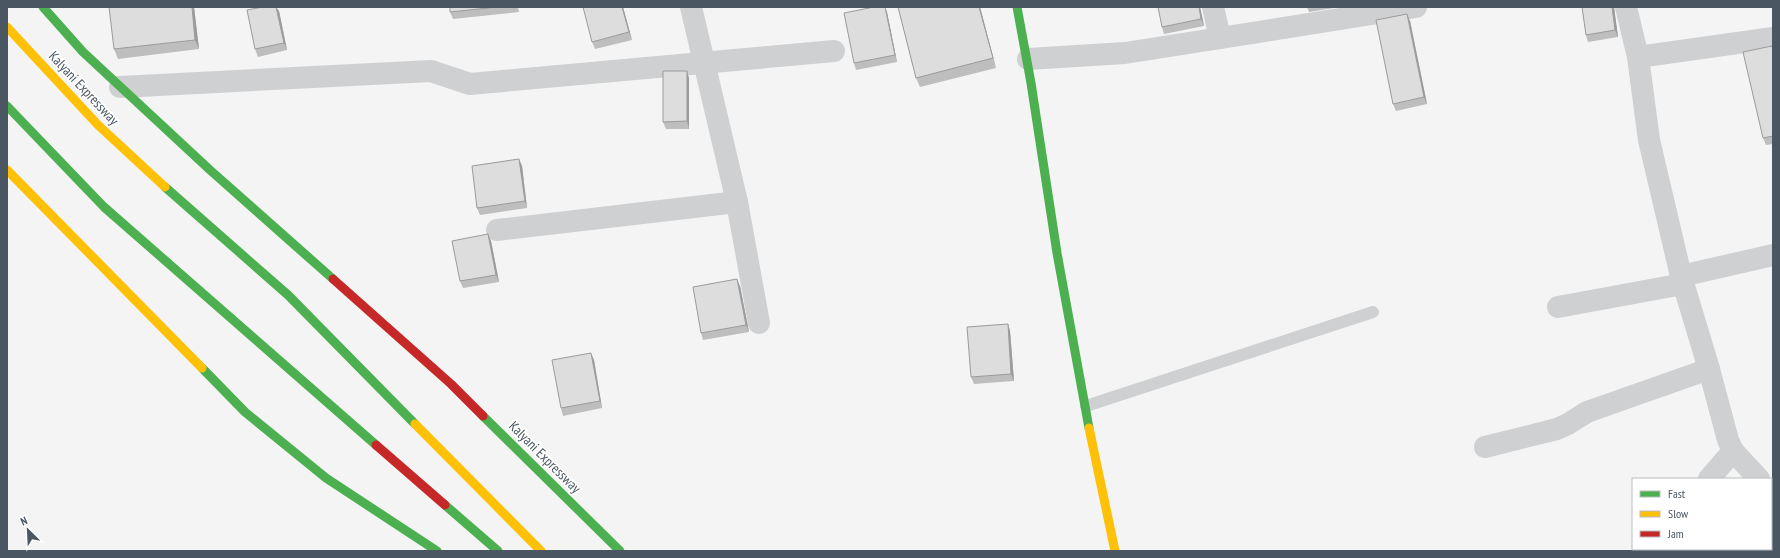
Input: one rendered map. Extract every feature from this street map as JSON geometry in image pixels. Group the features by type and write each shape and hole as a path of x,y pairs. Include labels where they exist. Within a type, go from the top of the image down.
{"main road":[{"name":"Kalyani Expressway","path":"43,7 83,52 120,87 210,170 450,384 620,551"},
{"path":"1017,7 1028,59 1050,211 1086,406 1115,551"},
{"name":"Kalyani Expressway","path":"7,27 98,126 288,295 541,551"},
{"path":"7,106 104,207 498,551"},
{"path":"7,170 245,412 326,478 437,551"}],"street":[{"path":"691,7 737,202 759,323"},
{"path":"1213,7 1220,38"},
{"path":"1028,59 1125,53 1416,7"},
{"path":"1626,7 1638,57 1649,140 1682,280 1709,369 1728,440 1733,451 1763,476"},
{"path":"1638,57 1773,38"},
{"path":"120,87 431,71 470,84 834,51"},
{"path":"497,230 737,202"},
{"path":"1558,307 1682,280 1773,255"},
{"path":"1485,447 1557,429 1587,412 1709,369"},
{"path":"1710,478 1733,451"}],"lane":[{"path":"1086,406 1373,312"}],"building":[{"path":"109,7 192,7 195,40 114,49"},
{"path":"263,7 276,7 284,43 255,49 247,10"},
{"path":"450,7 497,7 450,12"},
{"path":"583,7 622,7 629,32 592,42"},
{"path":"874,7 885,7 895,55 854,63 844,13"},
{"path":"898,7 979,7 993,58 916,78"},
{"path":"1158,7 1199,7 1201,19 1162,27"},
{"path":"1582,7 1612,7 1615,30 1586,35"},
{"path":"1407,14 1424,97 1393,104 1376,20"},
{"path":"1772,46 1773,136 1763,138 1743,52"},
{"path":"663,71 687,71 687,121 663,122"},
{"path":"519,159 525,201 477,208 472,166"},
{"path":"488,234 496,275 460,281 452,241"},
{"path":"737,279 746,325 701,333 693,287"},
{"path":"1008,324 1011,374 971,377 967,327"},
{"path":"591,353 600,401 561,408 552,360"}],"traffic: fast":[{"path":"43,7 83,52 210,170 333,279"},
{"path":"1017,7 1031,83 1057,253 1089,428"},
{"path":"7,106 104,207 376,445"},
{"path":"165,187 288,295 415,424"},
{"path":"202,368 245,412 326,478 437,551"},
{"path":"483,416 620,551"},
{"path":"445,505 498,551"}],"traffic: slow":[{"path":"7,27 98,125 165,187"},
{"path":"7,170 202,368"},
{"path":"415,424 541,551"},
{"path":"1089,428 1115,551"}],"traffic: jam":[{"path":"333,279 451,384 483,416"},
{"path":"376,445 445,505"}]}
